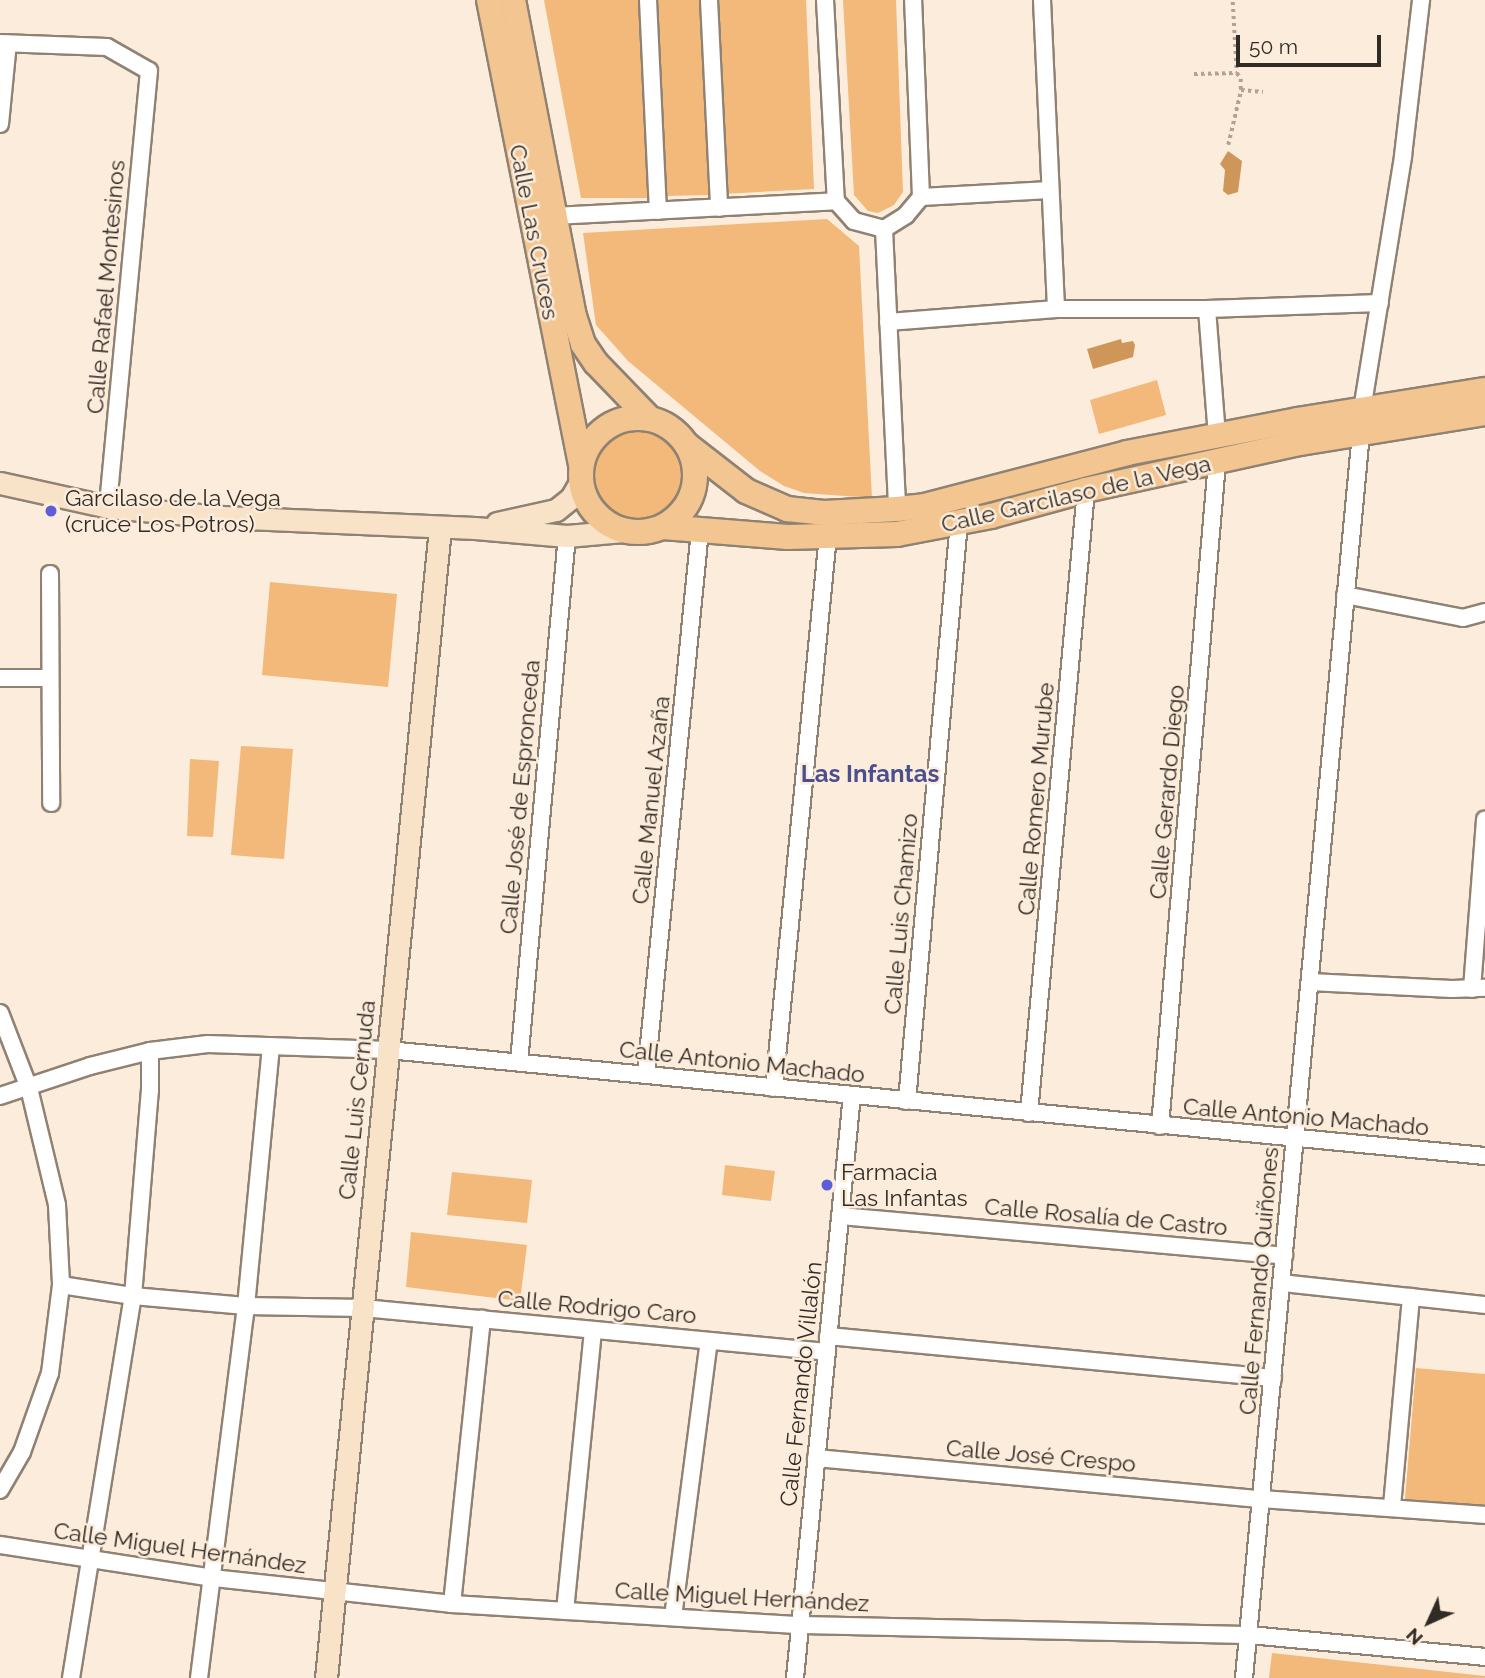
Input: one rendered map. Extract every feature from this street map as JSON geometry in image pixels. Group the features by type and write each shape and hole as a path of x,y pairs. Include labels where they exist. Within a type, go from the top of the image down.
{"main road":[{"name":"Calle Las Cruces","path":"489,0 581,472"},
{"name":"Calle Las Cruces","path":"513,0 573,313 583,344 610,378 650,419"},
{"name":"Calle Garcilaso de la Vega","path":"663,527 788,537 897,534 960,522 1086,490 1300,443 1362,422 1485,390"},
{"name":"Calle Garcilaso de la Vega","path":"687,445 746,491 787,509 824,513 924,506 1127,453 1217,436 1485,413"},
{"path":"632,418 650,419 665,424 687,445 694,463 695,482 690,500 679,516 663,527 650,532 623,531 607,524 594,513 585,498 581,472 588,446 599,432 614,422 632,418"}],"street":[{"path":"648,0 658,211"},
{"path":"709,0 719,208"},
{"path":"825,0 836,201 855,221 884,229 906,215 921,197 913,0"},
{"path":"1042,0 1056,309"},
{"name":"Calle Fernando Quiñones","path":"1244,1678 1362,422 1403,156 1421,0"},
{"path":"0,124 4,43"},
{"name":"Calle Rafael Montesinos","path":"4,43 107,47 149,71 108,507"},
{"path":"921,197 1051,190"},
{"path":"554,216 836,201"},
{"path":"884,229 897,509"},
{"path":"888,322 1056,309 1207,309 1380,303"},
{"path":"1207,309 1217,436"},
{"name":"Calle Gerardo Diego","path":"1160,1126 1217,462"},
{"path":"475,528 556,510 571,498 581,472"},
{"path":"0,483 108,507 223,517 475,528 567,536 623,531"},
{"name":"Calle Romero Murube","path":"1029,1113 1086,490"},
{"name":"Calle Luis Chamizo","path":"907,1101 960,522"},
{"name":"Calle Luis Cernuda","path":"326,1678 440,528"},
{"name":"Calle Manuel Azaña","path":"646,1075 700,530"},
{"name":"Calle José de Espronceda","path":"519,1062 567,536"},
{"path":"774,1088 828,536"},
{"path":"50,574 51,803"},
{"path":"1345,595 1463,618 1485,612"},
{"path":"0,678 49,678"},
{"path":"1310,982 1478,988 1485,819"},
{"path":"0,1013 29,1088 57,1205 61,1285 50,1373 22,1452 0,1490"},
{"name":"Calle Antonio Machado","path":"0,1096 90,1066 150,1051 208,1044 388,1049 1485,1156"},
{"path":"199,1678 246,1306 271,1046"},
{"path":"71,1678 133,1296 150,1091 150,1051"},
{"name":"Calle Fernando Villalón","path":"795,1678 852,1095"},
{"name":"Calle Rosalía de Castro","path":"840,1216 1284,1256"},
{"path":"1282,1283 1485,1305"},
{"name":"Calle Rodrigo Caro","path":"61,1285 133,1296 246,1306 363,1308 709,1341 827,1344 1273,1378"},
{"path":"1392,1506 1411,1297"},
{"path":"452,1604 482,1319"},
{"path":"565,1611 593,1330"},
{"path":"673,1617 709,1341"},
{"name":"Calle José Crespo","path":"817,1458 1262,1499 1392,1506 1485,1515"},
{"name":"Calle Miguel Hernández","path":"0,1545 212,1578 335,1594 452,1604 800,1625 1249,1635 1485,1657"}],"path":[{"path":"1228,145 1241,90 1241,79 1237,73 1233,2"},
{"path":"1194,74 1237,73"},
{"path":"1241,90 1263,92"}],"shaded area":[{"path":"544,0 642,0 650,198 581,198"},
{"path":"651,0 703,0 712,195 663,196"},
{"path":"712,0 806,0 814,189 722,194"},
{"path":"843,0 896,0 903,192 894,205 878,213 868,211 854,195"},
{"path":"1228,151 1242,161 1238,192 1228,195 1223,191 1225,170 1220,164"},
{"path":"827,219 859,246 872,498 804,493 784,486 760,471 628,361 596,325 583,233"},
{"path":"1121,339 1122,343 1133,341 1133,357 1093,369 1087,349"},
{"path":"1157,380 1166,415 1099,434 1090,400"},
{"path":"639,431 656,434 671,444 681,459 684,476 681,493 671,508 656,518 639,521 622,518 607,508 597,493 594,476 597,459 607,444 622,434"},
{"path":"270,582 397,594 388,687 262,675"},
{"path":"241,746 293,749 284,859 231,855"},
{"path":"190,759 219,761 213,837 187,836"},
{"path":"725,1165 775,1171 771,1201 722,1195"},
{"path":"452,1172 532,1180 527,1223 447,1215"},
{"path":"411,1232 527,1245 520,1301 406,1287"},
{"path":"1416,1368 1485,1374 1485,1505 1405,1499"},
{"path":"1272,1653 1485,1676 1485,1678 1269,1678"}],"place":[{"name":"Garcilaso de la Vega (cruce Los Potros)","path":"51,511"},
{"name":"Farmacia Las Infantas","path":"827,1185"}],"district":[{"name":"Las Infantas","path":"870,774"}]}
